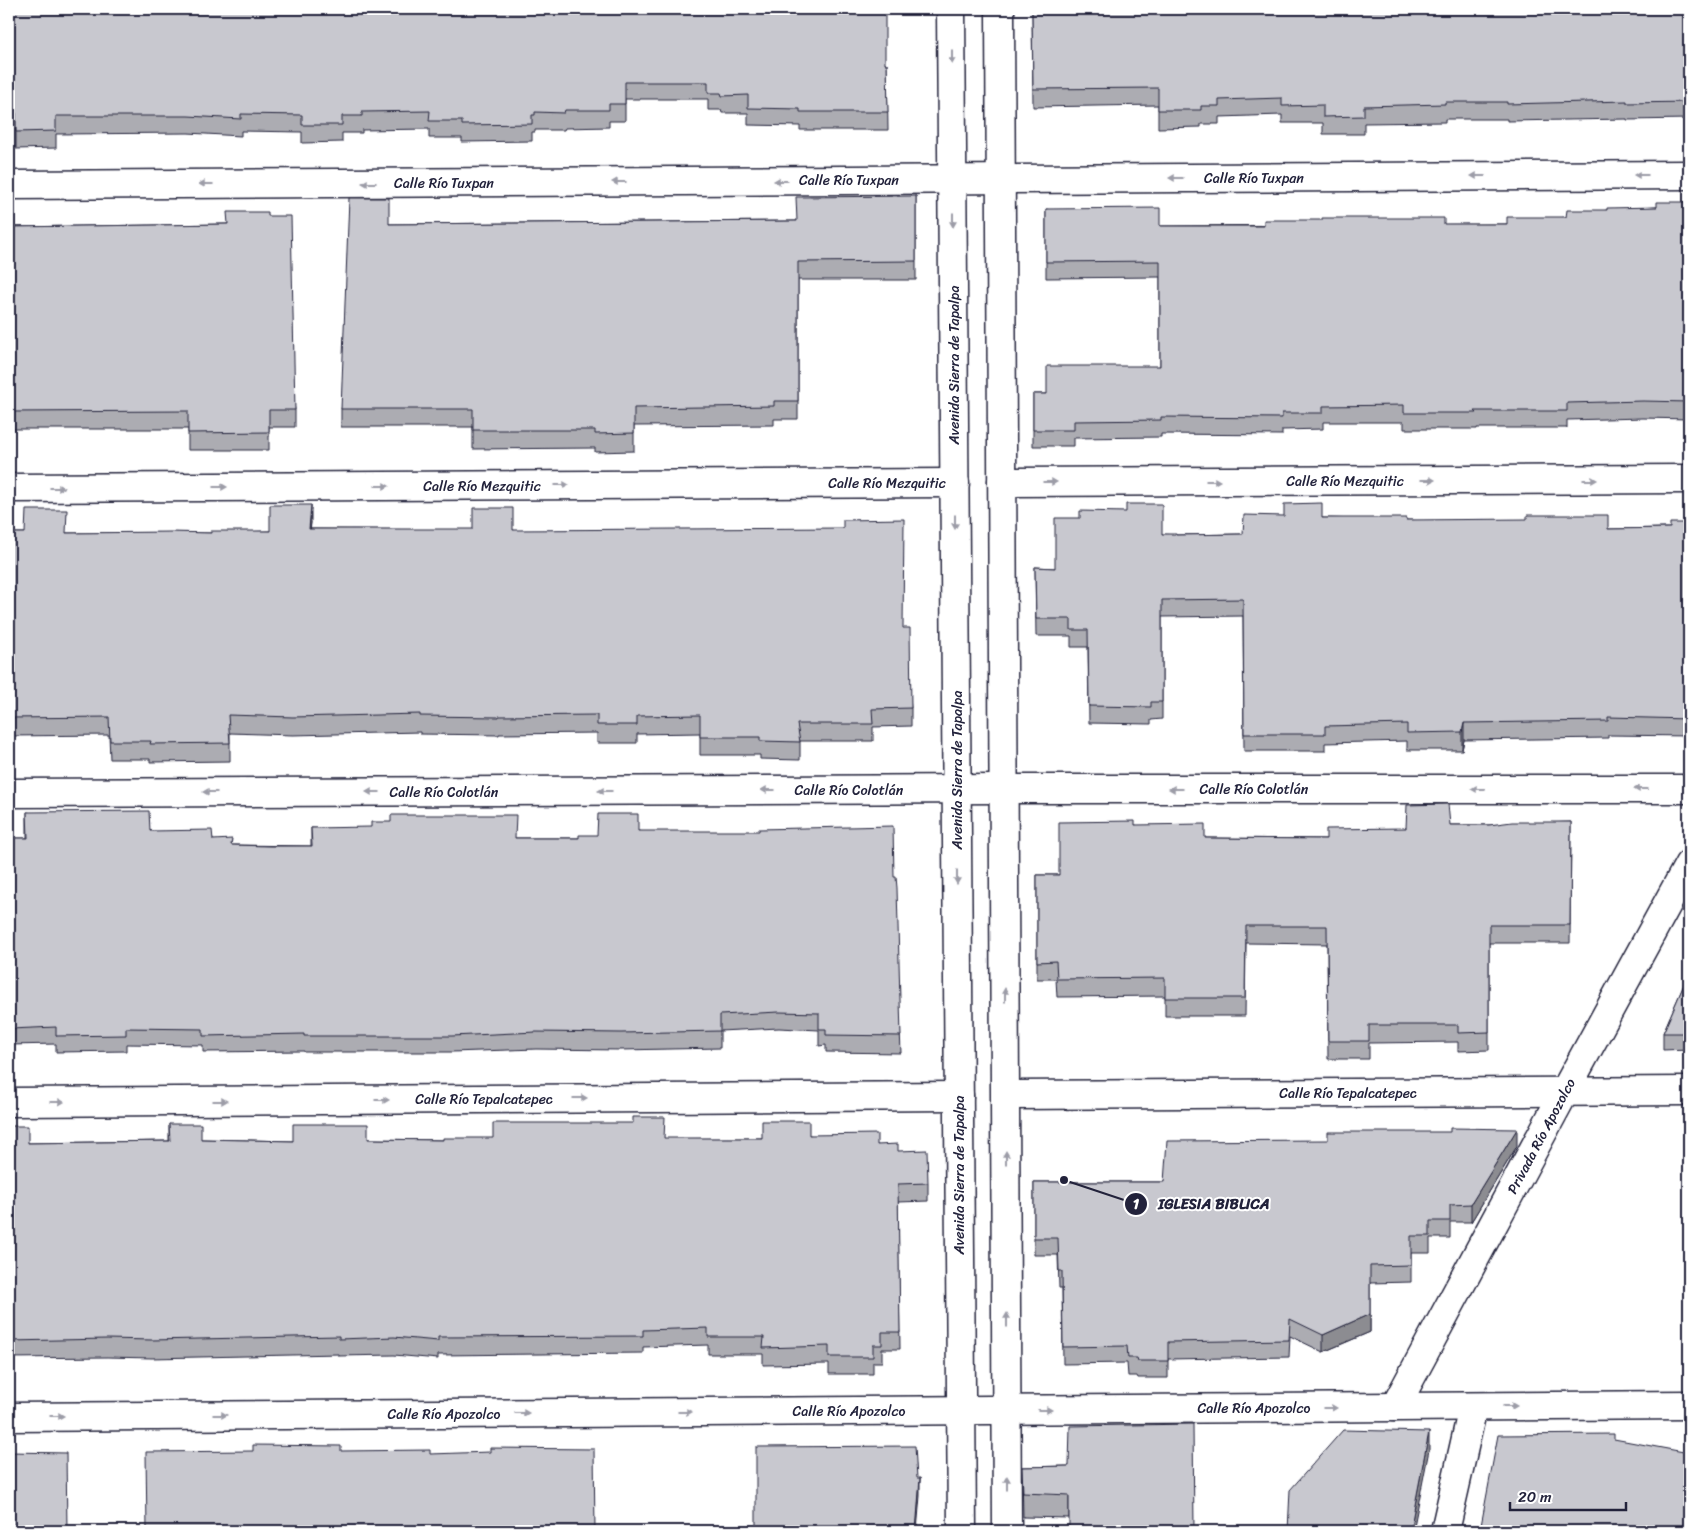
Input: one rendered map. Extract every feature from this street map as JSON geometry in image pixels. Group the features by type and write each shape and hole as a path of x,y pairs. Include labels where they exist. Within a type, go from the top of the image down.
{"street":[{"name":"Avenida Sierra de Tapalpa","path":"952,9 962,1531"},
{"path":"1000,9 1007,1531"},
{"name":"Calle Río Tuxpan","path":"9,185 1689,175"},
{"name":"Calle Río Mezquitic","path":"1002,482 1689,479"},
{"name":"Calle Río Mezquitic","path":"9,488 955,483"},
{"name":"Calle Río Colotlán","path":"9,793 1004,789 1689,789"},
{"name":"Privada Río Apozolco","path":"1395,1407 1689,864"},
{"name":"Calle Río Tepalcatepec","path":"1006,1095 1689,1091"},
{"name":"Calle Río Tepalcatepec","path":"9,1102 959,1096"},
{"name":"Calle Río Apozolco","path":"9,1417 1689,1405"},
{"path":"1445,1531 1473,1407"}],"building":[{"path":"9,9 807,9 807,11 885,11 885,64 887,64 888,112 800,112 800,109 748,108 748,95 722,96 721,93 708,93 708,82 625,82 625,104 609,104 609,110 565,110 564,113 535,112 535,115 532,115 532,124 462,125 462,121 429,121 430,111 362,112 362,116 342,116 342,125 302,125 302,115 241,114 241,119 188,116 56,116 56,131 16,132 16,113 9,113"},
{"path":"1032,9 1689,9 1689,102 1627,103 1627,101 1507,104 1507,102 1445,102 1445,104 1364,106 1364,116 1323,117 1323,105 1282,106 1282,98 1219,100 1219,106 1201,106 1201,110 1158,110 1158,88 1033,89"},
{"path":"916,196 916,261 798,262 798,401 774,401 774,406 634,408 634,433 595,434 595,430 473,430 473,409 341,409 349,198 389,198 389,224 797,221 796,197"},
{"path":"1657,202 1689,202 1689,402 1567,403 1567,411 1475,411 1477,413 1404,413 1404,405 1323,406 1323,413 1282,413 1282,418 1161,417 1161,420 1074,421 1074,430 1033,430 1033,394 1047,394 1047,366 1160,366 1160,261 1046,262 1046,209 1160,208 1160,226 1264,226 1264,220 1322,220 1322,218 1444,218 1444,224 1507,224 1507,217 1566,217 1567,210 1657,207"},
{"path":"227,212 268,212 268,216 291,216 295,410 269,410 269,432 188,433 188,411 9,412 9,227 228,224"},
{"path":"1322,503 1322,518 1406,518 1406,520 1527,519 1527,515 1608,515 1608,529 1670,528 1670,523 1689,523 1689,719 1608,717 1608,721 1464,723 1462,732 1407,733 1407,724 1325,726 1325,734 1244,734 1243,599 1162,600 1162,702 1151,702 1151,707 1089,706 1088,630 1071,630 1071,619 1036,619 1035,567 1055,568 1055,518 1080,518 1080,511 1126,512 1126,504 1162,504 1162,534 1243,534 1244,515 1284,516 1284,504"},
{"path":"270,505 311,505 309,529 473,529 473,508 513,508 513,530 843,528 843,520 904,519 903,628 910,628 911,708 872,709 873,724 797,724 800,742 760,741 760,737 700,737 700,715 637,716 637,725 597,725 597,715 499,717 420,716 420,714 293,717 228,715 230,743 150,744 151,741 110,741 109,717 9,718 9,533 25,533 26,510 67,510 66,533 211,533 211,531 270,531"},
{"path":"1448,804 1450,825 1571,822 1570,925 1489,925 1489,1032 1458,1033 1458,1025 1369,1025 1369,1041 1328,1041 1327,926 1246,926 1245,998 1165,998 1165,978 1057,979 1056,961 1037,962 1037,875 1059,875 1059,822 1135,821 1135,825 1205,824 1205,838 1326,839 1326,829 1406,828 1407,805"},
{"path":"149,811 150,831 212,830 213,840 232,839 231,845 270,846 312,846 311,828 371,827 371,822 391,822 391,815 516,815 515,838 579,838 579,835 597,835 598,814 638,814 638,831 759,831 759,829 893,826 894,877 896,877 897,888 901,1036 826,1035 826,1029 819,1029 819,1013 779,1012 720,1015 720,1031 536,1032 452,1036 304,1036 304,1034 203,1036 203,1029 126,1028 126,1035 56,1036 56,1027 10,1029 9,838 28,838 27,812"},
{"path":"1689,973 1689,1033 1663,1033"},
{"path":"633,1117 665,1117 664,1138 762,1138 762,1121 809,1121 809,1135 877,1134 877,1145 898,1144 898,1151 927,1150 928,1183 898,1184 900,1332 882,1332 882,1345 873,1345 873,1357 829,1357 829,1346 763,1348 764,1337 708,1337 708,1328 643,1330 643,1336 438,1337 438,1341 394,1337 339,1339 339,1336 9,1341 9,1126 28,1126 28,1143 170,1141 169,1124 201,1124 201,1139 293,1141 293,1124 368,1124 368,1139 443,1140 443,1138 493,1138 493,1123 633,1123"},
{"path":"1450,1128 1517,1129 1471,1204 1450,1205 1450,1221 1430,1221 1430,1236 1411,1236 1411,1265 1370,1266 1370,1314 1323,1335 1290,1319 1289,1340 1168,1342 1168,1361 1138,1361 1137,1358 1128,1358 1127,1346 1063,1347 1062,1271 1059,1271 1058,1238 1034,1238 1034,1182 1164,1182 1167,1141 1328,1140 1328,1132 1450,1132"},
{"path":"1193,1424 1194,1531 1069,1531 1069,1495 1023,1493 1022,1467 1069,1466 1070,1426"},
{"path":"1343,1430 1429,1432 1410,1531 1288,1531 1290,1490"},
{"path":"1614,1434 1614,1439 1689,1453 1689,1531 1480,1531 1498,1435"},
{"path":"253,1445 341,1446 341,1451 430,1450 430,1454 490,1452 490,1448 594,1449 595,1531 147,1531 146,1452 253,1451"},
{"path":"915,1446 917,1478 920,1478 916,1531 756,1531 756,1447"},
{"path":"9,1452 66,1453 67,1531 9,1531"}],"place":[{"name":"IGLESIA BIBLICA","path":"1064,1180"}]}
